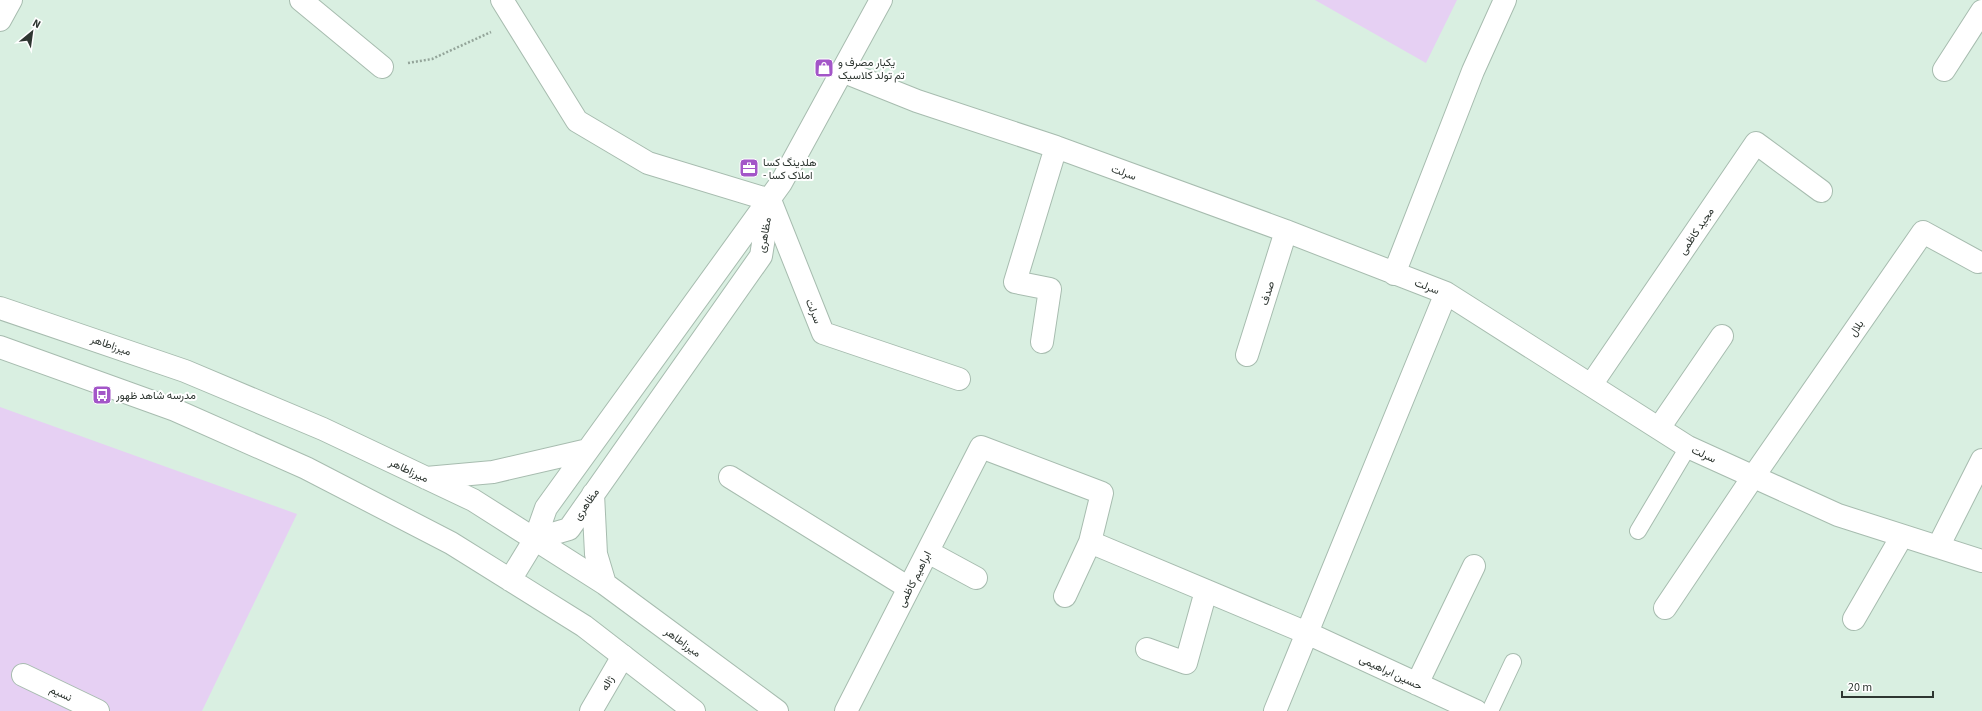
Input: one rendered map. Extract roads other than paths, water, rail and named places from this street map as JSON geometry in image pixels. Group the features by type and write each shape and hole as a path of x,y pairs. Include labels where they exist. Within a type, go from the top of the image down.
{"street":[{"path":"0,20 11,0"},
{"path":"301,0 382,67"},
{"path":"502,0 577,121 648,163 770,200"},
{"name":"مظاهری","path":"535,539 546,508 781,183 881,0"},
{"path":"1394,274 1473,71 1505,0"},
{"path":"1944,70 1982,10"},
{"name":"سرلت","path":"842,71 917,101 1056,147 1286,231 1446,294 1688,447 1838,516 1982,561"},
{"name":"مجید کاظمی","path":"1590,385 1756,144 1821,191"},
{"path":"1042,342 1050,289 1015,282 1056,147"},
{"name":"مظاهری","path":"535,539 569,529 761,256 770,200"},
{"name":"سرلت","path":"770,200 823,333 959,380"},
{"name":"صدف","path":"1247,355 1286,231"},
{"name":"بلال","path":"1753,477 1923,232 1978,262"},
{"path":"1275,711 1446,294"},
{"name":"میرزاطاهر","path":"0,308 185,371 322,429 474,500 605,584 777,711"},
{"path":"1659,428 1722,336"},
{"path":"0,347 175,410 306,468 451,543 584,626 694,711"},
{"name":"ابراهیم کاظمی","path":"846,711 981,447 1102,494 1090,542"},
{"path":"425,478 493,472 588,450"},
{"path":"1938,548 1982,460"},
{"path":"730,477 909,588"},
{"path":"1665,608 1753,477"},
{"path":"593,494 596,554 605,584"},
{"path":"1854,619 1902,536"},
{"path":"510,580 535,539"},
{"path":"1065,596 1090,542"},
{"name":"حسین ابراهیمی","path":"1090,542 1307,633 1476,711"},
{"path":"928,552 976,578"},
{"path":"1417,684 1474,566"},
{"path":"1147,649 1186,663 1206,591"},
{"name":"ژاله","path":"591,711 623,656"},
{"name":"نسیم","path":"23,675 98,711"}],"lane":[{"path":"1638,531 1688,447"},
{"path":"1490,711 1513,662"}],"place":[{"name":"یکبار مصرف و تم تولد کلاسیک","path":"824,68"},
{"name":"هلدینگ کسا - املاک کسا","path":"749,168"},
{"name":"مدرسه شاهد ظهور","path":"102,395"}]}
